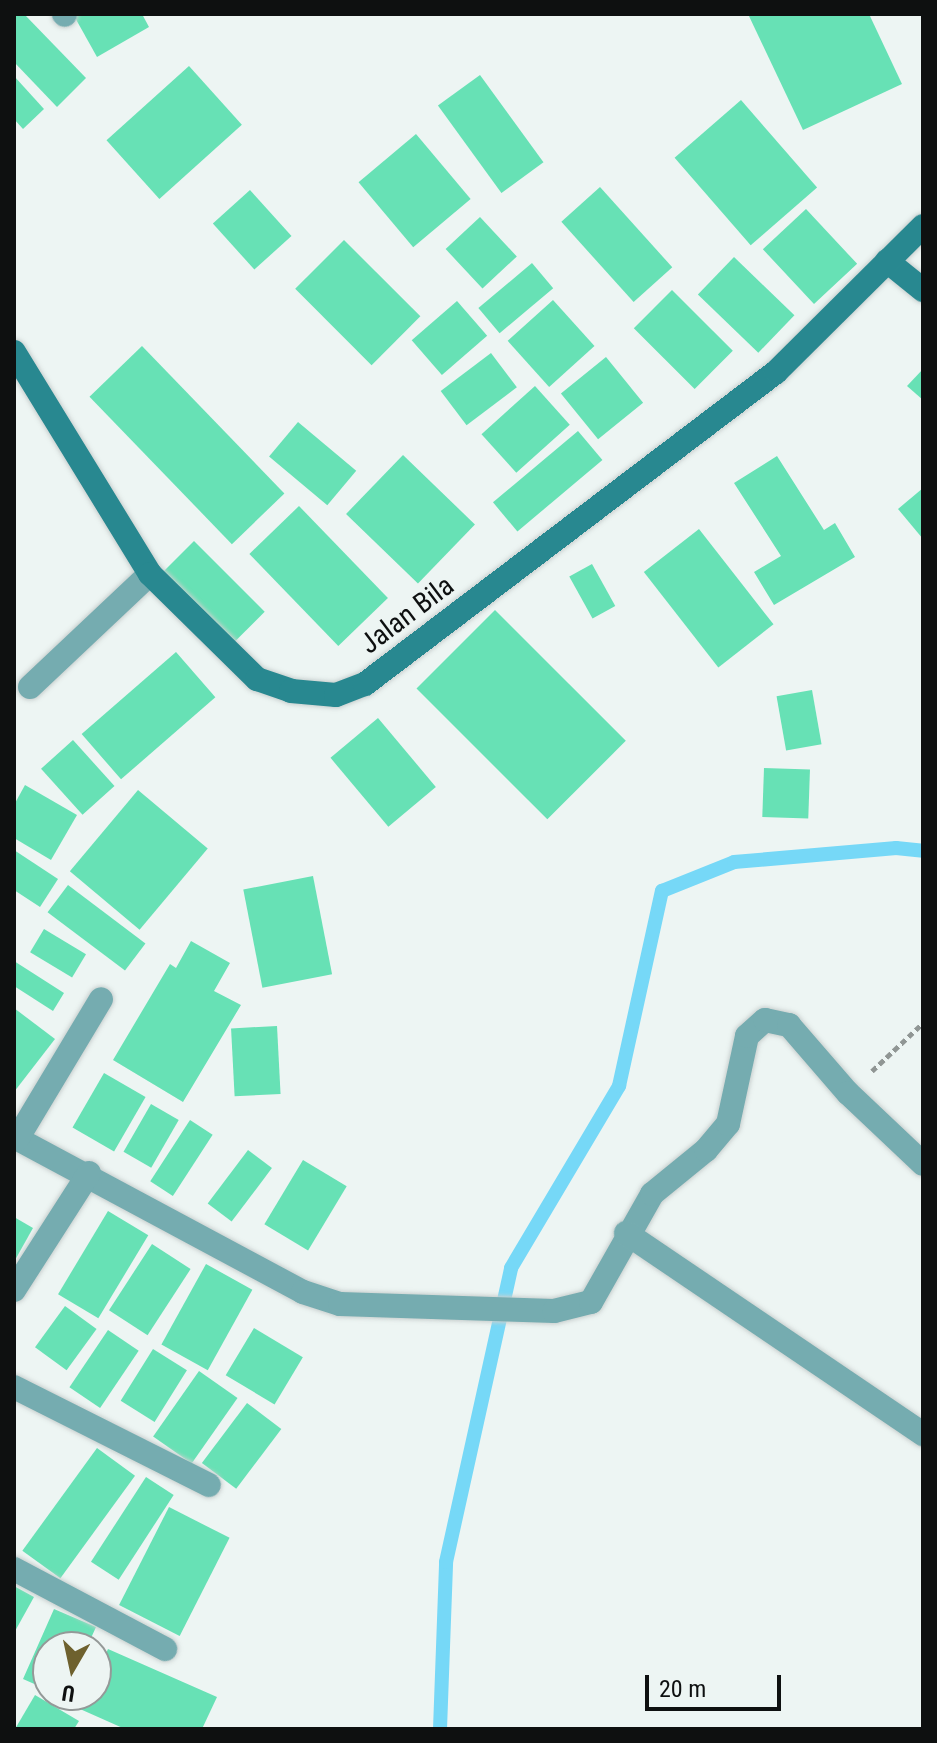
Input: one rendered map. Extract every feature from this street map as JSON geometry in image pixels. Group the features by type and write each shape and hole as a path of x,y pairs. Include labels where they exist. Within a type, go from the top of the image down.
{"street":[{"name":"Jalan Bila","path":"14,352 150,574 257,679 291,691 336,695 365,684 776,372 923,226"},
{"path":"887,261 923,290"},
{"path":"30,687 150,574"},
{"path":"101,999 16,1138 89,1173 303,1292 340,1304 554,1311 591,1302 626,1233 652,1194 706,1150 728,1124 742,1051 754,1024 776,1019 789,1025 848,1093 923,1164"},
{"path":"14,1290 89,1173"},
{"path":"626,1233 923,1434"},
{"path":"14,1387 209,1485"},
{"path":"14,1569 165,1649"}],"path":[{"path":"848,1093 923,1023"}],"building":[{"path":"14,14 24,14 86,78 57,107 14,62"},
{"path":"73,14 142,14 149,27 97,57"},
{"path":"748,14 869,14 902,84 803,130"},
{"path":"189,66 242,125 159,199 107,140"},
{"path":"480,75 543,162 501,193 438,106"},
{"path":"14,76 44,109 23,129 14,119"},
{"path":"741,100 817,188 751,245 675,158"},
{"path":"416,134 471,199 413,247 359,182"},
{"path":"600,187 672,267 634,302 561,222"},
{"path":"250,190 291,236 254,270 213,223"},
{"path":"806,209 857,264 814,304 763,249"},
{"path":"480,217 517,256 482,289 446,249"},
{"path":"344,240 420,316 372,365 295,289"},
{"path":"734,257 794,315 758,353 698,294"},
{"path":"532,263 553,288 500,333 478,308"},
{"path":"672,290 733,351 695,389 634,328"},
{"path":"553,300 594,346 549,387 508,341"},
{"path":"457,301 487,336 442,375 412,340"},
{"path":"142,346 284,493 232,544 89,397"},
{"path":"491,353 517,387 467,425 441,391"},
{"path":"606,357 643,403 598,439 561,394"},
{"path":"923,369 923,400 907,386"},
{"path":"535,386 570,425 516,473 481,434"},
{"path":"298,422 356,471 327,505 269,456"},
{"path":"578,431 602,460 517,531 493,502"},
{"path":"403,455 475,524 418,583 346,514"},
{"path":"777,456 824,530 835,523 855,557 774,605 754,572 781,556 734,483"},
{"path":"923,488 923,539 898,509"},
{"path":"299,506 388,598 338,646 249,554"},
{"path":"699,529 773,624 718,667 644,572"},
{"path":"194,541 265,612 232,644 161,574"},
{"path":"592,564 615,606 593,619 569,577"},
{"path":"495,610 626,741 547,819 417,688"},
{"path":"176,652 215,697 121,779 82,734"},
{"path":"812,690 822,744 786,750 777,696"},
{"path":"378,718 436,787 388,827 331,758"},
{"path":"73,740 114,786 83,815 41,769"},
{"path":"764,768 810,770 808,819 762,817"},
{"path":"25,785 77,815 51,860 14,838 14,805"},
{"path":"138,790 208,848 140,930 70,871"},
{"path":"14,850 58,879 40,907 14,890"},
{"path":"313,876 332,974 262,988 243,890"},
{"path":"68,885 145,943 125,971 48,912"},
{"path":"44,929 86,954 72,977 30,952"},
{"path":"191,941 230,963 214,991 241,1005 183,1102 113,1060 170,964 176,968"},
{"path":"14,961 64,993 53,1011 14,986"},
{"path":"14,1008 55,1039 14,1092"},
{"path":"277,1026 281,1094 235,1096 231,1028"},
{"path":"104,1073 146,1097 114,1152 73,1128"},
{"path":"151,1104 179,1120 151,1168 124,1152"},
{"path":"190,1120 213,1135 173,1196 150,1181"},
{"path":"248,1150 272,1168 232,1222 208,1204"},
{"path":"303,1160 347,1186 308,1251 264,1224"},
{"path":"108,1211 148,1235 98,1318 58,1294"},
{"path":"14,1217 33,1228 14,1262"},
{"path":"152,1244 191,1269 148,1335 109,1310"},
{"path":"206,1264 252,1290 208,1370 161,1344"},
{"path":"65,1306 97,1329 67,1370 35,1347"},
{"path":"254,1328 303,1357 275,1405 226,1375"},
{"path":"108,1330 139,1351 100,1408 69,1387"},
{"path":"153,1349 187,1370 155,1422 121,1401"},
{"path":"199,1371 238,1398 192,1463 153,1437"},
{"path":"247,1403 281,1429 236,1489 202,1463"},
{"path":"97,1448 135,1476 60,1578 22,1551"},
{"path":"146,1477 174,1495 119,1580 91,1562"},
{"path":"169,1507 230,1538 180,1636 119,1605"},
{"path":"14,1586 34,1597 14,1633"},
{"path":"54,1609 96,1627 94,1631 44,1631"},
{"path":"112,1651 217,1697 202,1729 125,1729 84,1711 112,1711"},
{"path":"32,1659 32,1683 23,1679"},
{"path":"32,1700 32,1711 62,1711 79,1721 74,1729 15,1729"}],"waterway":[{"path":"440,1729 446,1562 511,1268 619,1086 662,891 734,862 896,848 923,851"}]}
